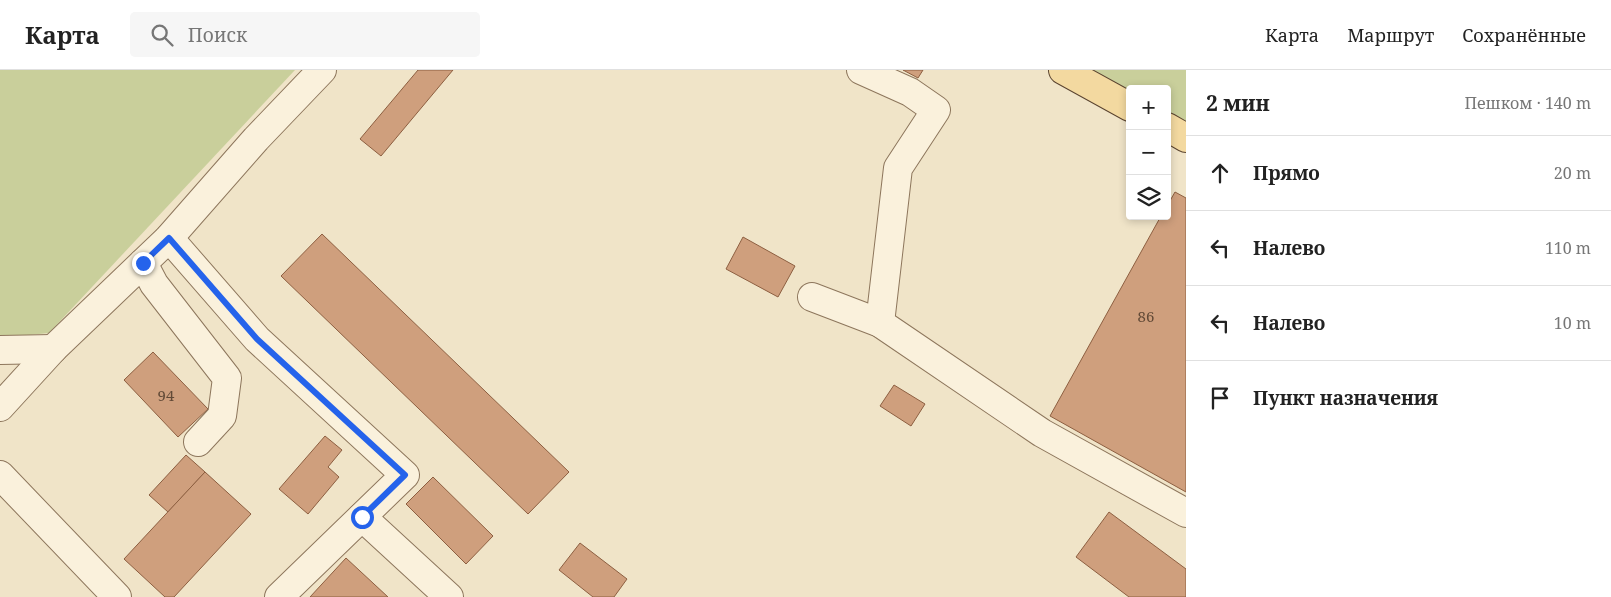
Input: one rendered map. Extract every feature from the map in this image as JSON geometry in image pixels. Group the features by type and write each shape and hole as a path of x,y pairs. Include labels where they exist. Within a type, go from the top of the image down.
{"main road":[{"path":"1063,70 1126,105"},
{"path":"1171,129 1186,138"}],"street":[{"path":"0,407 53,349 169,238 256,139 322,70"},
{"path":"861,70 910,92 936,110 898,168 880,323"},
{"path":"169,238 257,339 405,475 279,597"},
{"path":"143,263 154,284 227,378 222,416 198,442"},
{"path":"812,297 880,323 1042,433 1186,513"},
{"path":"0,350 53,349"},
{"path":"0,475 117,597"},
{"path":"362,517 449,597"}],"green space":[{"path":"0,70 295,70 49,333 0,338"},
{"path":"1085,70 1186,70 1186,124 1171,116 1171,85 1126,85 1126,92"}],"building":[{"path":"418,70 453,70 381,156 360,139"},
{"path":"903,70 923,70 918,78"},
{"path":"1175,192 1186,198 1186,492 1050,416 1159,220 1171,220 1171,199"},
{"path":"322,234 569,472 528,514 281,276"},
{"path":"743,237 795,266 778,297 726,269"},
{"path":"153,352 208,409 178,437 124,380"},
{"path":"894,385 925,404 911,426 880,406"},
{"path":"325,436 342,450 328,467 339,477 308,514 279,489"},
{"path":"186,455 205,472 168,512 149,495"},
{"path":"205,472 251,514 174,597 165,597 124,559"},
{"path":"433,477 493,536 466,564 406,504"},
{"path":"1109,512 1186,569 1186,597 1129,597 1076,557"},
{"path":"580,543 627,579 614,597 593,597 559,570"},
{"path":"346,558 388,597 310,597"}],"route":[{"path":"143,263 169,238 257,339 405,475 362,517"}]}
